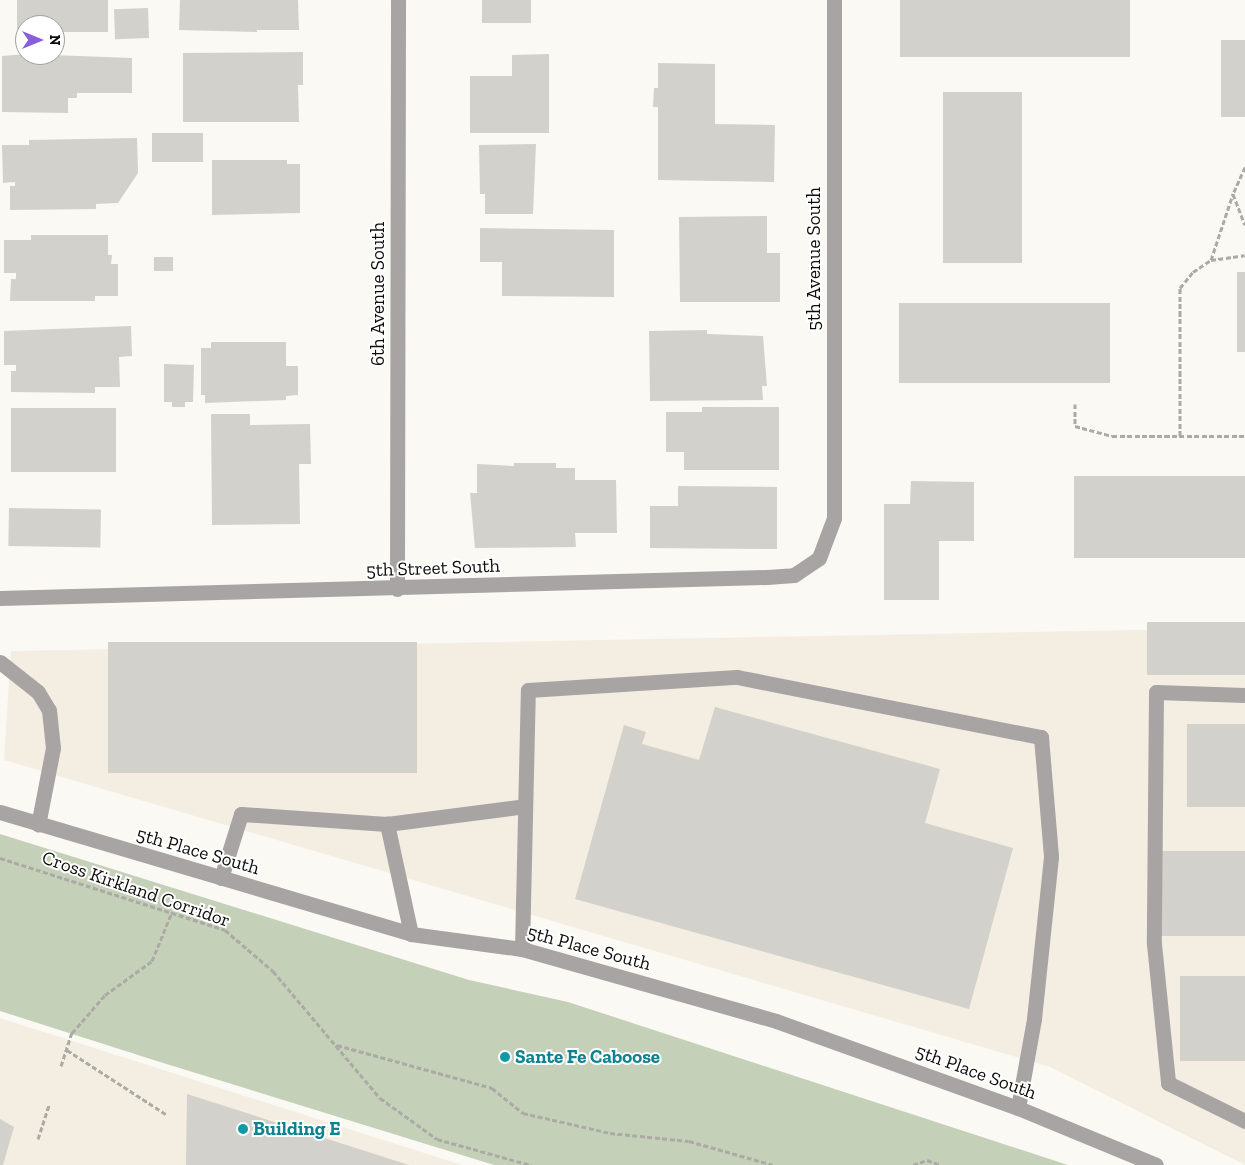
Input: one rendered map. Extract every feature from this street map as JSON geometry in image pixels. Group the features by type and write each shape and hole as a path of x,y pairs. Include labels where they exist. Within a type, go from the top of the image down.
{"street":[{"name":"6th Avenue South","path":"397,589 398,0"},
{"name":"5th Avenue South","path":"834,0 834,518"},
{"name":"5th Street South","path":"0,598 397,589 794,575 819,558 834,518"},
{"path":"0,662 38,692 49,710 53,748 38,825"},
{"path":"522,949 528,690 737,677 1041,737 1051,857 1034,1019 1018,1108"},
{"path":"1245,695 1156,692 1154,944 1168,1084 1245,1121"},
{"path":"221,878 241,814 387,824 525,806"},
{"name":"5th Place South","path":"0,812 38,825 411,934 522,949 776,1021 1018,1108 1156,1165"},
{"path":"387,824 411,934"}],"path":[{"path":"1210,260 1233,194 1245,167"},
{"path":"1233,194 1245,225"},
{"path":"1180,436 1180,288 1193,272 1210,260 1245,256"},
{"path":"1075,404 1075,426 1112,436 1245,436"},
{"name":"Cross Kirkland Corridor","path":"0,858 225,930 273,971 318,1022 380,1098 437,1139 531,1165"},
{"path":"61,1066 72,1033 105,995 152,960 172,912"},
{"path":"336,1045 492,1088 522,1113 610,1133 689,1141 773,1165"},
{"path":"67,1050 167,1115"},
{"path":"38,1139 49,1105"},
{"path":"913,1165 927,1160 940,1165"}],"shaded area":[{"path":"1245,628 1245,1165 1050,1067 4,760 11,651"},
{"path":"0,1018 462,1165 0,1165"}],"green space":[{"path":"0,834 469,980 568,1002 1068,1165 494,1165 160,1062 0,1011"}],"building":[{"path":"17,0 108,0 108,32 65,32 65,15 17,15"},
{"path":"180,0 298,0 299,30 257,30 257,32 179,30"},
{"path":"482,0 531,0 531,23 482,23"},
{"path":"900,0 1130,0 1130,57 900,57"},
{"path":"148,8 149,38 115,39 114,9"},
{"path":"1221,40 1245,40 1245,117 1221,117"},
{"path":"303,52 303,85 298,85 299,122 183,122 183,53"},
{"path":"549,54 549,133 470,133 470,76 512,76 512,55"},
{"path":"15,55 15,65 65,65 65,55 132,58 132,93 77,93 77,98 68,98 68,113 2,112 2,56"},
{"path":"658,63 715,64 715,124 775,125 774,182 658,180 658,107 653,107 654,88 658,88"},
{"path":"943,92 1022,92 1022,263 943,263"},
{"path":"152,133 203,133 203,162 152,162"},
{"path":"137,138 138,173 118,203 96,204 96,209 10,210 10,186 15,186 15,182 3,183 2,145 29,145 29,140"},
{"path":"536,144 533,214 485,214 485,194 480,194 479,145"},
{"path":"212,160 287,160 287,164 300,164 300,213 212,215"},
{"path":"767,216 767,253 780,253 780,302 680,302 679,217"},
{"path":"480,228 614,230 614,297 502,296 502,262 480,262"},
{"path":"31,235 108,235 108,255 112,255 111,264 118,264 118,296 95,296 95,301 10,301 11,279 16,279 16,273 4,273 4,240 31,240"},
{"path":"154,257 173,257 173,271 154,271"},
{"path":"1237,272 1245,272 1245,352 1237,352"},
{"path":"899,303 1110,303 1110,383 899,383"},
{"path":"131,326 132,356 119,357 120,387 95,387 95,393 11,392 11,371 16,371 16,365 4,365 4,331"},
{"path":"707,330 707,334 763,336 767,386 762,386 763,400 650,401 649,331"},
{"path":"211,342 286,342 286,366 298,366 298,395 286,396 286,400 205,403 205,395 201,395 201,348 211,348"},
{"path":"164,364 194,365 193,402 185,402 185,407 172,407 172,402 164,402"},
{"path":"702,407 779,407 779,470 684,470 684,452 666,452 666,412 702,412"},
{"path":"11,408 116,408 116,472 11,472"},
{"path":"211,414 250,414 250,425 310,424 311,464 299,464 300,524 212,525"},
{"path":"514,463 556,463 556,468 575,468 575,480 616,480 617,533 575,533 576,547 475,548 470,493 477,493 477,464 514,466"},
{"path":"1074,476 1245,476 1245,558 1074,558"},
{"path":"911,481 974,482 974,541 939,541 939,600 884,600 884,504 910,504"},
{"path":"678,486 777,487 777,549 650,548 650,506 678,506"},
{"path":"9,508 101,510 100,548 8,546"},
{"path":"1147,622 1245,622 1245,675 1147,675"},
{"path":"108,642 417,642 417,773 108,773"},
{"path":"715,707 940,769 925,823 1013,848 969,1009 575,899 624,725 646,732 642,744 699,760"},
{"path":"1187,724 1245,724 1245,807 1187,807"},
{"path":"1161,851 1245,851 1245,936 1161,936"},
{"path":"1180,976 1245,976 1245,1061 1180,1061"},
{"name":"Building E","path":"187,1094 409,1165 186,1165"},
{"path":"0,1119 14,1127 3,1165 0,1165"}],"place":[{"name":"Sante Fe Caboose","path":"505,1057"},
{"name":"Building E","path":"243,1129"}]}
